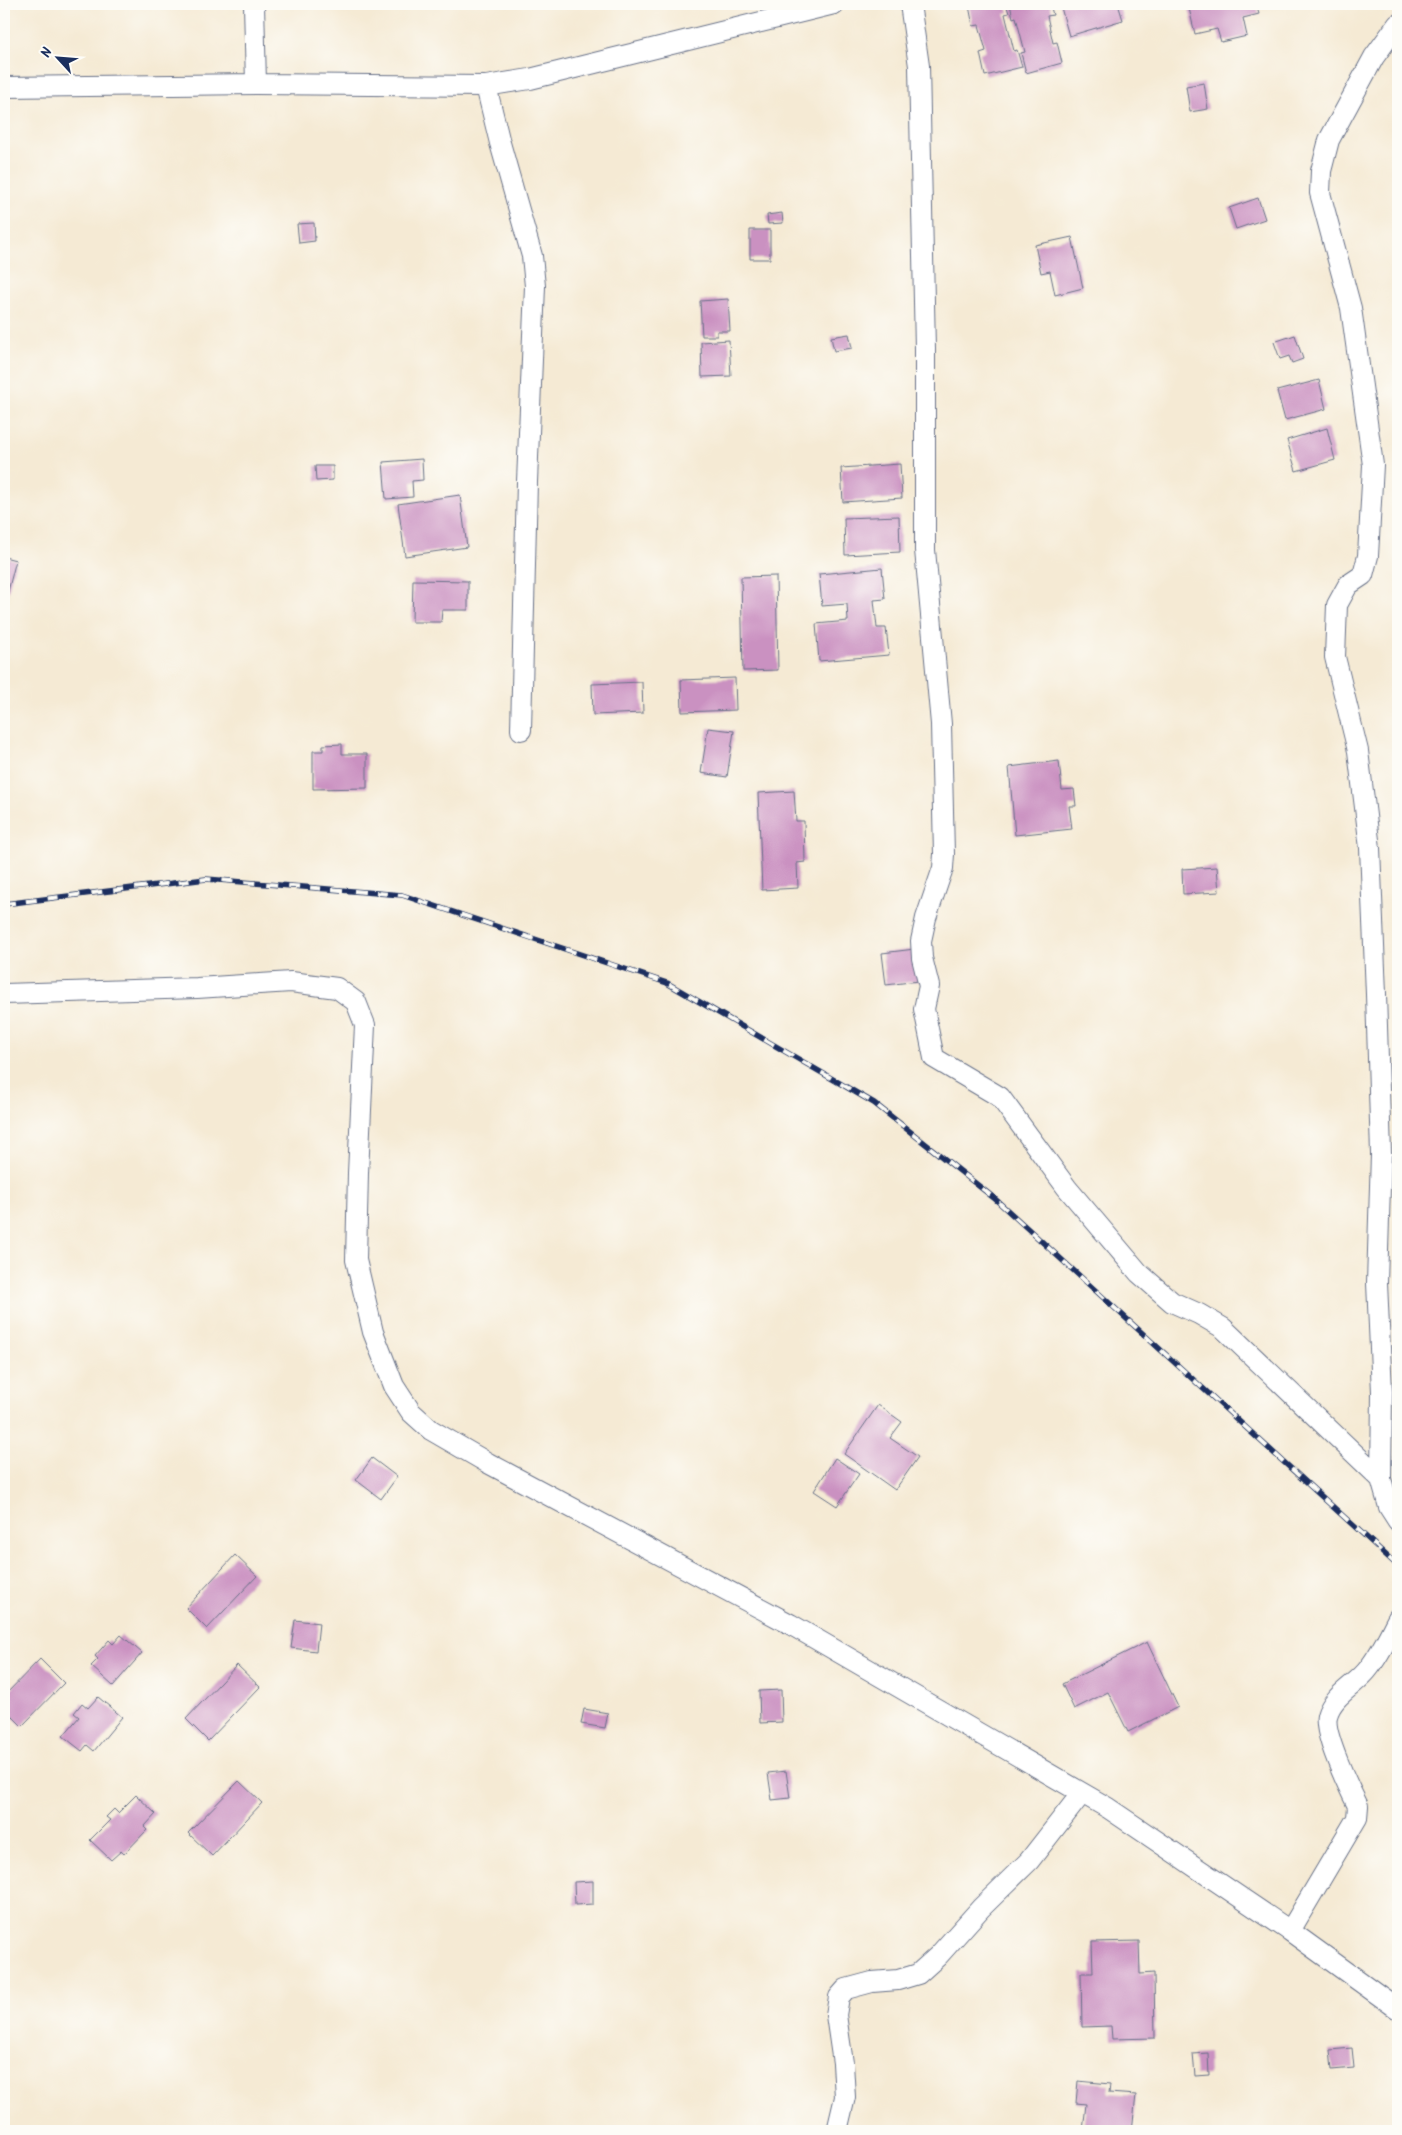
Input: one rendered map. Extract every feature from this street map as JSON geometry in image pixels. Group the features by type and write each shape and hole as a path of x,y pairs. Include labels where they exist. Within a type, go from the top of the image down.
{"street":[{"path":"254,4 256,84"},
{"path":"4,87 256,84 486,86 530,79 834,4"},
{"path":"910,4 919,66 925,330 925,550 941,724 944,845 943,868 926,918 922,941 922,958 929,986 924,1009 934,1058 1000,1098 1067,1188 1139,1273 1172,1302 1199,1314 1223,1328 1381,1478"},
{"path":"1396,33 1374,57 1328,140 1320,193 1351,308 1374,465 1368,556 1363,575 1348,585 1337,605 1335,657 1358,751 1370,848 1381,1154 1377,1283 1382,1392 1381,1478 1389,1507 1398,1521"},
{"path":"486,86 532,256 535,286 527,482 521,730"},
{"path":"4,994 197,988 291,982 337,988 350,997 356,1002 365,1025 356,1260 373,1332 394,1386 411,1412 431,1430 488,1463 790,1624 1108,1808 1290,1931 1398,2009"},
{"path":"1290,1931 1357,1818 1358,1806 1328,1733 1327,1717 1335,1699 1369,1669 1398,1618"},
{"path":"837,2131 844,2096 843,2063 836,2014 839,1997 846,1989 872,1982 898,1980 918,1974 938,1956 981,1908 1029,1861 1082,1793"}],"building":[{"path":"978,4 1006,4 1009,13 1005,14 1014,51 1017,50 1022,67 985,76 980,53 986,51 979,25 973,26 969,6"},
{"path":"1010,4 1050,4 1053,15 1047,16 1053,43 1057,42 1062,63 1026,73 1021,53 1025,52 1016,17 1013,18"},
{"path":"1060,4 1118,4 1123,20 1069,36"},
{"path":"1188,4 1256,4 1259,14 1243,18 1247,36 1221,42 1217,29 1195,34"},
{"path":"1204,83 1208,109 1190,112 1186,86"},
{"path":"1258,198 1265,219 1236,229 1229,208"},
{"path":"782,213 783,223 768,224 767,215"},
{"path":"314,223 315,241 299,243 297,224"},
{"path":"750,230 770,230 770,259 750,259"},
{"path":"1072,237 1083,288 1055,295 1050,271 1041,273 1035,245"},
{"path":"728,299 730,331 717,331 717,336 702,336 700,301"},
{"path":"849,334 852,348 834,351 831,337"},
{"path":"1295,335 1303,359 1292,363 1289,356 1280,359 1274,342"},
{"path":"729,340 731,376 702,377 701,342"},
{"path":"1319,380 1326,409 1285,420 1277,391"},
{"path":"1327,428 1335,460 1296,471 1287,440"},
{"path":"422,459 423,480 412,481 413,497 386,499 383,462"},
{"path":"900,464 902,498 843,502 841,468"},
{"path":"315,466 333,466 333,480 316,481"},
{"path":"460,495 467,547 405,556 398,504"},
{"path":"899,516 900,552 845,555 844,518"},
{"path":"1398,520 1398,537 1397,537 1394,521"},
{"path":"4,557 16,560 4,607"},
{"path":"882,568 885,599 874,600 877,628 886,628 889,655 819,661 816,624 848,621 847,604 822,606 819,574"},
{"path":"776,576 778,670 743,671 741,577"},
{"path":"413,580 468,581 468,610 442,610 441,622 412,622"},
{"path":"735,678 736,710 682,712 681,680"},
{"path":"642,682 643,713 593,715 592,684"},
{"path":"708,728 734,731 727,777 701,773"},
{"path":"342,744 342,754 367,754 367,788 313,789 313,751 323,751 323,745"},
{"path":"1059,761 1062,790 1074,789 1076,806 1069,806 1072,829 1015,835 1009,767"},
{"path":"794,791 796,821 804,821 805,862 797,863 798,888 762,890 758,793"},
{"path":"1217,867 1219,892 1183,894 1182,869"},
{"path":"923,948 927,980 886,985 882,953"},
{"path":"878,1405 902,1422 890,1438 918,1457 895,1490 844,1454"},
{"path":"372,1458 397,1477 381,1499 356,1480"},
{"path":"835,1458 859,1474 837,1506 814,1491"},
{"path":"235,1555 257,1576 207,1629 186,1608"},
{"path":"295,1620 319,1623 316,1651 291,1648"},
{"path":"121,1635 142,1653 113,1686 91,1666 98,1659 95,1656 109,1640 113,1644"},
{"path":"1147,1642 1178,1707 1128,1732 1108,1692 1074,1709 1062,1684"},
{"path":"40,1659 64,1683 22,1726 4,1708 4,1696"},
{"path":"237,1665 260,1687 208,1741 186,1719"},
{"path":"781,1690 782,1722 760,1723 759,1691"},
{"path":"98,1697 122,1717 94,1751 87,1745 82,1751 63,1736 79,1717 74,1713 82,1703 88,1708"},
{"path":"584,1709 608,1713 605,1728 581,1724"},
{"path":"786,1771 790,1798 772,1800 768,1773"},
{"path":"239,1781 262,1803 212,1856 188,1833"},
{"path":"136,1795 156,1814 144,1827 147,1830 124,1854 121,1851 111,1860 90,1840 110,1820 106,1817 114,1809 118,1813"},
{"path":"593,1881 593,1904 575,1905 574,1882"},
{"path":"1139,1941 1140,1974 1154,1973 1155,2038 1112,2039 1111,2026 1082,2027 1081,1973 1093,1973 1092,1942"},
{"path":"1352,2048 1354,2068 1332,2070 1330,2050"},
{"path":"1208,2053 1209,2075 1195,2076 1193,2054"},
{"path":"1078,2081 1110,2084 1109,2093 1136,2095 1132,2131 1083,2131 1086,2104 1076,2103"}],"railway":[{"path":"4,904 206,879 402,895 667,983 874,1103 994,1198 1398,1566"}]}
